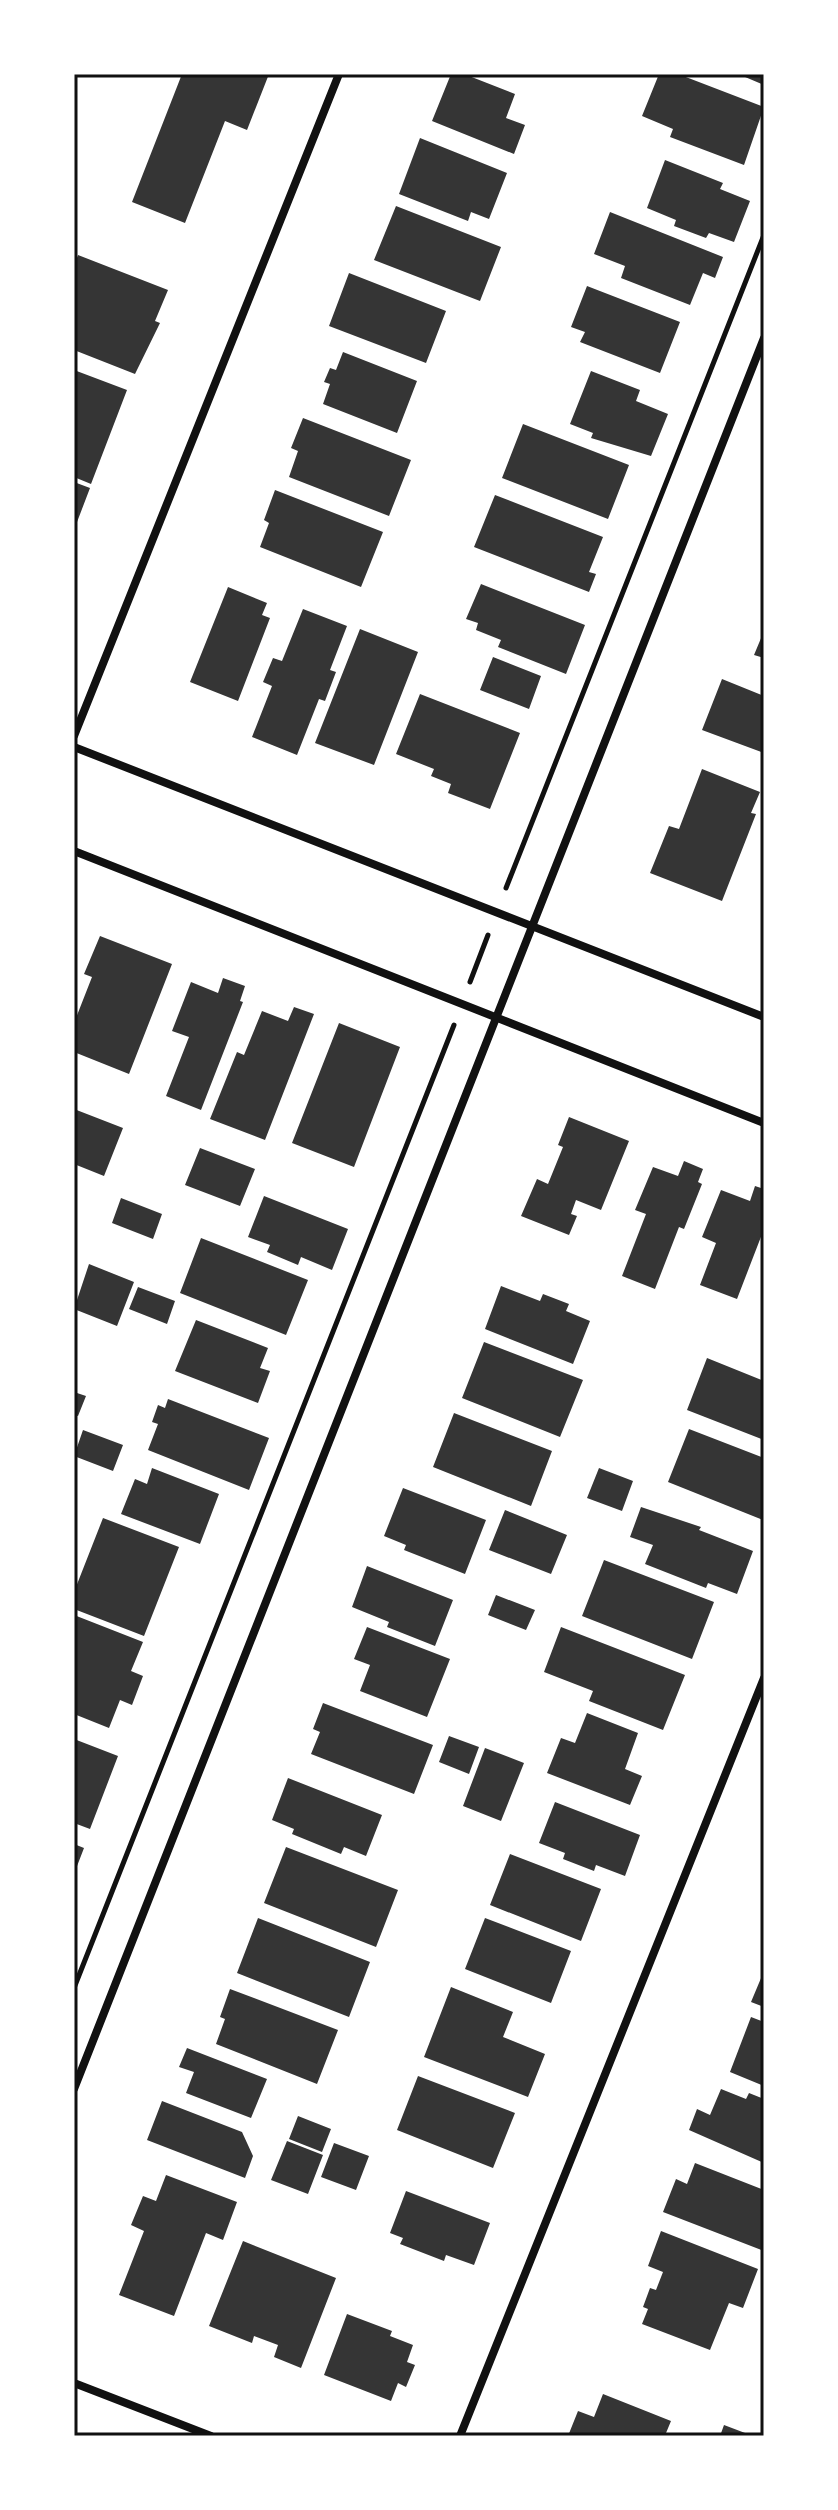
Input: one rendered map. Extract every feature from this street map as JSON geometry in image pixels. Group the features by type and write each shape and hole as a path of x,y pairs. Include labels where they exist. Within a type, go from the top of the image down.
{"street":[{"path":"74,736 339,74"},
{"path":"74,2089 530,925 764,338"},
{"path":"74,747 764,1017"},
{"path":"74,851 764,1123"},
{"path":"460,2436 764,1678"},
{"path":"74,2383 211,2436"}],"path":[{"path":"74,1988 764,235"}],"building":[{"path":"182,74 269,74 247,130 225,121 185,223 132,202"},
{"path":"451,74 464,74 515,94 506,118 525,125 514,154 432,121"},
{"path":"659,74 678,74 764,107 744,165 670,137 673,129 642,116"},
{"path":"738,74 764,74 764,85"},
{"path":"420,138 507,173 489,219 471,212 468,221 399,194"},
{"path":"665,160 723,183 720,189 750,201 734,242 709,233 706,238 674,226 676,220 647,208"},
{"path":"396,206 501,247 480,301 374,260"},
{"path":"610,212 723,257 715,278 703,273 690,305 621,278 625,266 594,254"},
{"path":"78,255 168,290 155,321 160,323 135,374 74,350 74,266"},
{"path":"349,273 446,311 426,363 329,326"},
{"path":"587,286 680,322 660,373 580,342 585,332 571,327"},
{"path":"343,352 417,381 397,433 323,404 330,384 324,382 330,368 336,370"},
{"path":"74,370 127,390 91,484 74,477"},
{"path":"591,371 640,390 636,401 668,414 651,456 591,438 593,433 570,424"},
{"path":"303,418 411,460 389,516 289,477 298,451 291,448"},
{"path":"523,424 629,465 608,519 502,478"},
{"path":"74,482 90,488 74,530"},
{"path":"275,490 383,532 361,587 260,547 269,523 264,520"},
{"path":"495,495 603,537 589,572 596,574 589,592 474,547"},
{"path":"481,584 585,625 566,674 498,647 501,640 476,630 478,623 466,619"},
{"path":"228,587 267,603 262,615 270,618 238,701 190,682"},
{"path":"303,609 347,626 330,670 336,672 325,701 319,699 297,755 252,737 272,686 263,682 273,658 282,661"},
{"path":"360,629 418,652 374,765 315,743"},
{"path":"764,631 764,658 754,655"},
{"path":"493,657 541,676 529,709 480,690"},
{"path":"722,679 764,696 764,753 702,730"},
{"path":"420,694 520,733 490,809 448,793 451,784 431,776 434,769 396,754"},
{"path":"702,769 760,792 751,813 756,814 722,901 650,873 669,826 679,829"},
{"path":"100,936 172,964 129,1074 74,1052 74,1023 92,977 84,974"},
{"path":"223,978 245,986 240,1001 243,1002 201,1110 166,1096 189,1037 172,1031 191,982 218,993"},
{"path":"294,1007 314,1014 265,1140 210,1119 237,1052 244,1055 262,1011 288,1021"},
{"path":"339,1023 400,1047 354,1167 292,1143"},
{"path":"74,1109 123,1128 104,1176 74,1164"},
{"path":"569,1117 629,1141 601,1210 576,1200 571,1214 577,1216 569,1235 521,1216 537,1179 548,1184 563,1147 558,1145"},
{"path":"200,1148 255,1169 240,1206 185,1185"},
{"path":"684,1161 703,1169 698,1182 702,1184 684,1229 679,1227 655,1289 622,1276 646,1214 635,1210 653,1167 678,1176"},
{"path":"755,1186 764,1189 764,1229 737,1299 700,1285 716,1243 702,1237 721,1190 750,1201"},
{"path":"264,1196 348,1229 332,1270 301,1257 298,1265 267,1252 270,1245 248,1237"},
{"path":"121,1198 162,1214 153,1239 112,1223"},
{"path":"201,1238 308,1280 286,1335 180,1293"},
{"path":"89,1264 134,1282 117,1326 74,1309"},
{"path":"501,1286 540,1301 543,1294 569,1304 566,1311 590,1321 573,1364 485,1329"},
{"path":"138,1287 175,1301 167,1324 129,1309"},
{"path":"196,1320 268,1348 260,1368 270,1371 258,1403 175,1371"},
{"path":"484,1342 583,1380 560,1437 462,1398"},
{"path":"707,1358 764,1381 764,1440 687,1410"},
{"path":"74,1392 86,1396 78,1416 74,1415"},
{"path":"168,1399 269,1438 249,1490 148,1450 158,1424 152,1422 158,1405 165,1408"},
{"path":"454,1413 552,1451 531,1506 433,1467"},
{"path":"689,1429 764,1458 763,1520 668,1482"},
{"path":"83,1430 123,1445 113,1471 74,1456"},
{"path":"152,1468 219,1494 200,1544 121,1514 135,1479 147,1484"},
{"path":"599,1468 633,1481 622,1511 587,1498"},
{"path":"403,1488 486,1520 465,1574 404,1550 406,1545 384,1536"},
{"path":"641,1507 701,1527 699,1530 753,1551 737,1594 708,1583 706,1588 645,1564 653,1545 630,1537"},
{"path":"505,1510 567,1535 551,1574 489,1550"},
{"path":"103,1518 179,1547 144,1636 74,1609 74,1592"},
{"path":"604,1560 714,1602 692,1659 582,1616"},
{"path":"367,1566 453,1600 435,1646 387,1627 389,1622 352,1607"},
{"path":"496,1595 535,1610 526,1630 488,1615"},
{"path":"74,1615 143,1642 131,1671 143,1676 132,1705 120,1700 109,1728 74,1714"},
{"path":"367,1627 450,1659 427,1717 360,1691 370,1665 354,1659"},
{"path":"561,1627 685,1675 663,1730 589,1701 593,1691 544,1672"},
{"path":"323,1703 433,1745 414,1794 311,1754 320,1732 313,1729"},
{"path":"587,1713 638,1733 625,1769 642,1776 630,1805 547,1773 561,1738 575,1743"},
{"path":"449,1736 479,1747 469,1774 439,1762"},
{"path":"74,1739 118,1756 90,1829 74,1823"},
{"path":"485,1748 524,1763 501,1821 463,1806"},
{"path":"288,1778 382,1815 366,1856 344,1847 341,1854 292,1834 294,1829 272,1820"},
{"path":"555,1802 640,1835 625,1876 596,1865 594,1871 563,1859 565,1853 539,1843"},
{"path":"74,1844 84,1848 74,1874"},
{"path":"286,1847 398,1890 376,1947 264,1903"},
{"path":"510,1854 601,1889 581,1941 490,1905"},
{"path":"258,1918 370,1962 349,2017 237,1973"},
{"path":"485,1918 571,1951 551,2003 465,1969"},
{"path":"764,1971 764,2007 751,2002"},
{"path":"451,1987 513,2012 503,2037 545,2054 528,2097 424,2057"},
{"path":"230,1989 338,2030 317,2084 216,2044 225,2019 220,2017"},
{"path":"751,2017 764,2022 764,2086 730,2072"},
{"path":"187,2048 267,2079 251,2118 186,2093 194,2072 179,2067"},
{"path":"418,2076 515,2113 493,2168 397,2130"},
{"path":"721,2089 746,2099 749,2093 764,2099 764,2163 689,2130 697,2109 710,2115"},
{"path":"162,2101 242,2132 253,2156 245,2178 147,2140"},
{"path":"298,2116 331,2129 322,2152 289,2139"},
{"path":"287,2141 323,2155 308,2194 271,2180"},
{"path":"334,2143 369,2156 356,2190 321,2177"},
{"path":"695,2163 764,2190 764,2251 663,2212 676,2179 687,2184"},
{"path":"166,2175 237,2202 223,2240 206,2233 174,2316 119,2295 144,2231 131,2225 143,2196 156,2201"},
{"path":"406,2191 490,2223 474,2265 446,2255 444,2261 400,2244 403,2238 390,2233"},
{"path":"661,2231 758,2269 743,2308 729,2303 710,2350 642,2324 648,2309 643,2307 650,2288 656,2290 663,2272 648,2266"},
{"path":"243,2241 336,2278 301,2368 274,2357 278,2345 254,2336 252,2343 209,2326"},
{"path":"347,2314 392,2331 390,2336 413,2345 407,2362 415,2365 406,2387 398,2383 391,2401 324,2375"},
{"path":"603,2394 671,2421 666,2433 673,2436 568,2436 578,2411 594,2417"},
{"path":"724,2425 753,2436 720,2436"}]}
